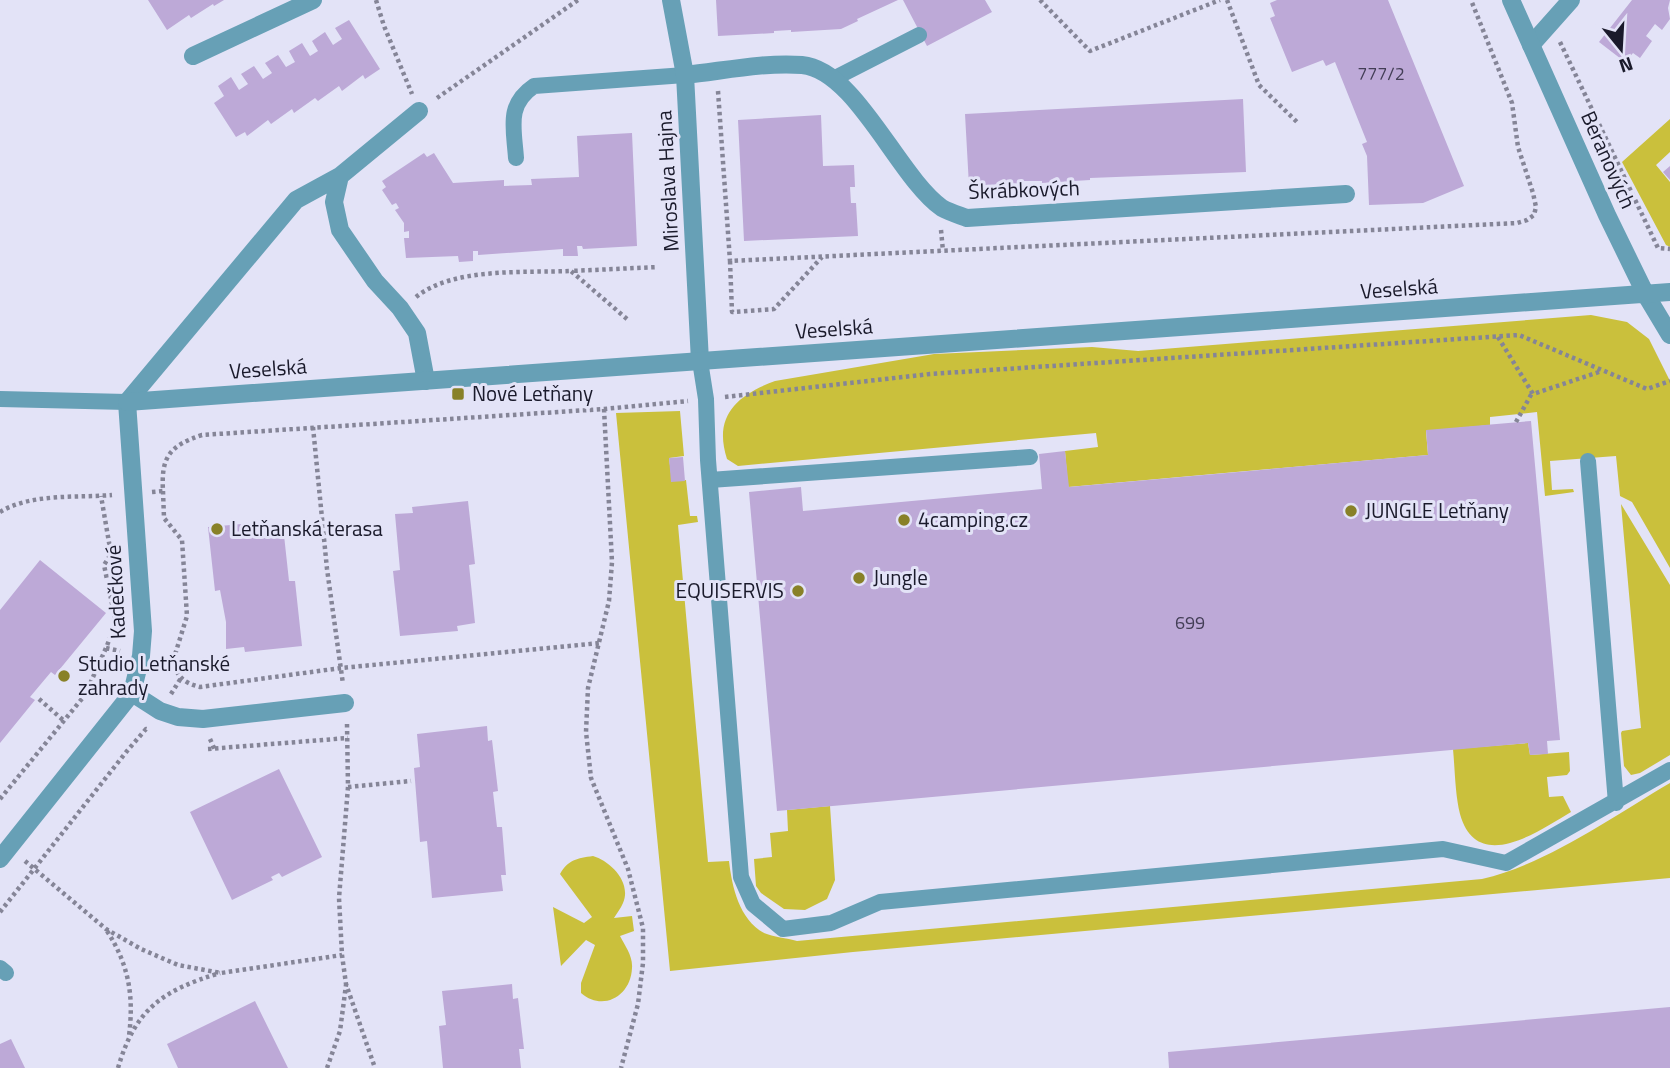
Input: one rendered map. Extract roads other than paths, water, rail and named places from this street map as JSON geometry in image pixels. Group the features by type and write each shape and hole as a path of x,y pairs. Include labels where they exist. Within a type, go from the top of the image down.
{"street":[{"path":"192,56 313,0"},
{"name":"Miroslava Hajna","path":"671,0 685,75 700,361"},
{"name":"Beranových","path":"1511,0 1607,215 1646,295 1670,335"},
{"path":"1531,45 1571,0"},
{"name":"Škrábkových","path":"685,75 755,67 804,65 825,73 846,90 924,191 943,209 967,218 1346,194"},
{"path":"127,402 296,200 340,176 419,111"},
{"path":"340,176 334,202 340,230 375,281 400,308 417,334 426,381"},
{"name":"Veselská","path":"127,402 1670,292"},
{"name":"Kadečkové","path":"4,854 132,693 141,656 143,631 127,402"},
{"path":"132,693 160,711 178,717 202,719 345,703"}],"lane":[{"path":"833,79 919,35"},
{"path":"516,158 516,106 522,94 534,86 685,75"},
{"path":"700,361 706,399 741,877 752,904 783,929 831,923 880,902 1311,861 1443,849 1506,863 1670,770"},
{"name":"Veselská","path":"0,400 127,402"},
{"path":"710,480 1030,457"},
{"path":"1588,461 1616,803"}],"place":[{"name":"Nové Letňany","path":"458,394"},
{"name":"JUNGLE Letňany","path":"1351,511"},
{"name":"4camping.cz","path":"904,520"},
{"name":"Letňanská terasa","path":"217,529"},
{"name":"Jungle","path":"859,578"},
{"name":"EQUISERVIS","path":"798,591"},
{"name":"Studio Letňanské zahrady","path":"64,676"}]}
